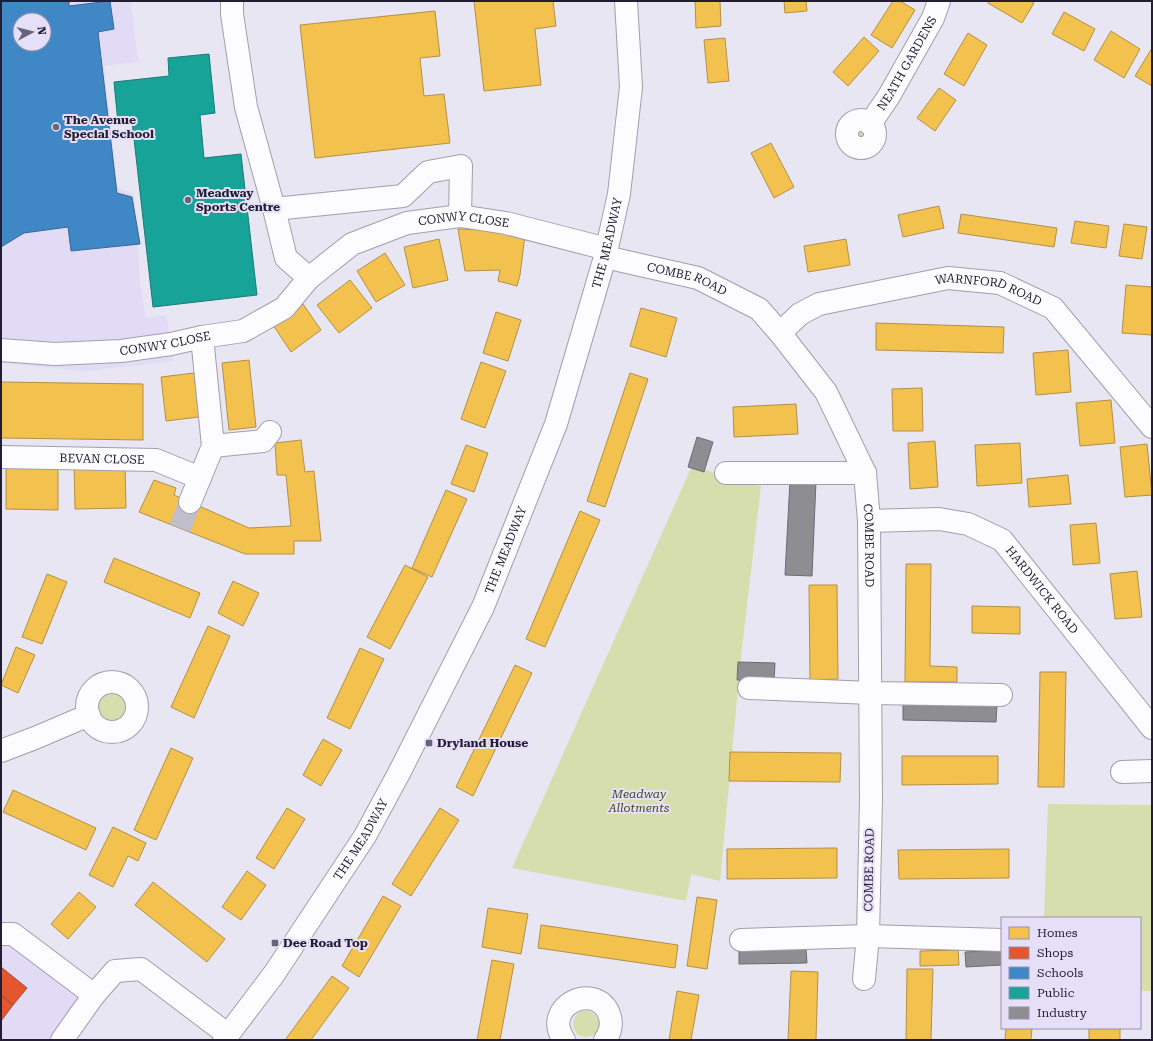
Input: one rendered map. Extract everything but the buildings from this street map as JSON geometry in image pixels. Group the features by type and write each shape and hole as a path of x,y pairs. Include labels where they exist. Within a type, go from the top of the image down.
{"street":[{"path":"232,1 232,14 246,107 286,258 309,278"},
{"name":"THE MEADWAY","path":"226,1037 274,974 365,836 398,775 483,607 556,424 606,253 619,194 631,87 626,1"},
{"name":"NEATH GARDENS","path":"870,124 889,96 933,18 939,1"},
{"path":"274,209 404,196 428,172 461,166 460,216"},
{"name":"CONWY CLOSE","path":"1,350 55,354 121,351 243,331 284,308 309,278 352,244 407,224 460,216 506,223 606,253"},
{"name":"COMBE ROAD","path":"606,253 698,278 759,309 780,333 826,392 865,473 869,521 871,800 868,936 864,979"},
{"name":"WARNFORD ROAD","path":"780,333 800,314 819,304 948,278 1000,283 1053,308 1152,426"},
{"path":"190,502 213,446 202,337"},
{"path":"213,446 263,441 270,432"},
{"name":"BEVAN CLOSE","path":"1,457 156,460 200,478"},
{"path":"726,473 865,473"},
{"name":"HARDWICK ROAD","path":"869,521 939,519 968,524 1002,540 1152,728"},
{"path":"749,688 871,693 1001,695"},
{"path":"1,751 89,716"},
{"path":"1122,772 1152,771"},
{"path":"1,934 13,934 94,996"},
{"path":"741,940 868,936 1001,940"},
{"path":"62,1040 94,996 115,971 140,969 226,1037"},
{"path":"564,1040 560,1035 558,1027 559,1018 563,1009 569,1002 586,998 595,1000 603,1005 608,1012 611,1021 610,1029 605,1040"}],"shaded area":[{"name":"The Avenue Special School","path":"1,1 131,1 138,62 104,66 117,187 134,195 140,283 146,318 166,315 174,361 86,371 1,363"},
{"path":"1,936 88,988 50,1040 1,1040"}],"green space":[{"path":"860,122 869,126 873,135 869,144 860,148 851,144 847,135 851,126"},
{"name":"Meadway Allotments","path":"692,466 761,486 741,657 720,881 691,874 686,901 512,868"},
{"path":"112,694 122,698 126,708 122,718 112,722 102,718 98,708 102,698"},
{"path":"1048,804 1152,805 1152,991 1141,991 1141,917 1044,917"},
{"path":"586,1011 596,1014 599,1024 596,1034 586,1037 576,1034 573,1024 576,1014"}],"tunnel":[{"path":"180,528 190,502"}],"place":[{"name":"The Avenue Special School","path":"56,127"},
{"name":"Meadway Sports Centre","path":"188,200"},
{"name":"Dryland House","path":"429,743"},
{"name":"Dee Road Top","path":"275,943"}]}
